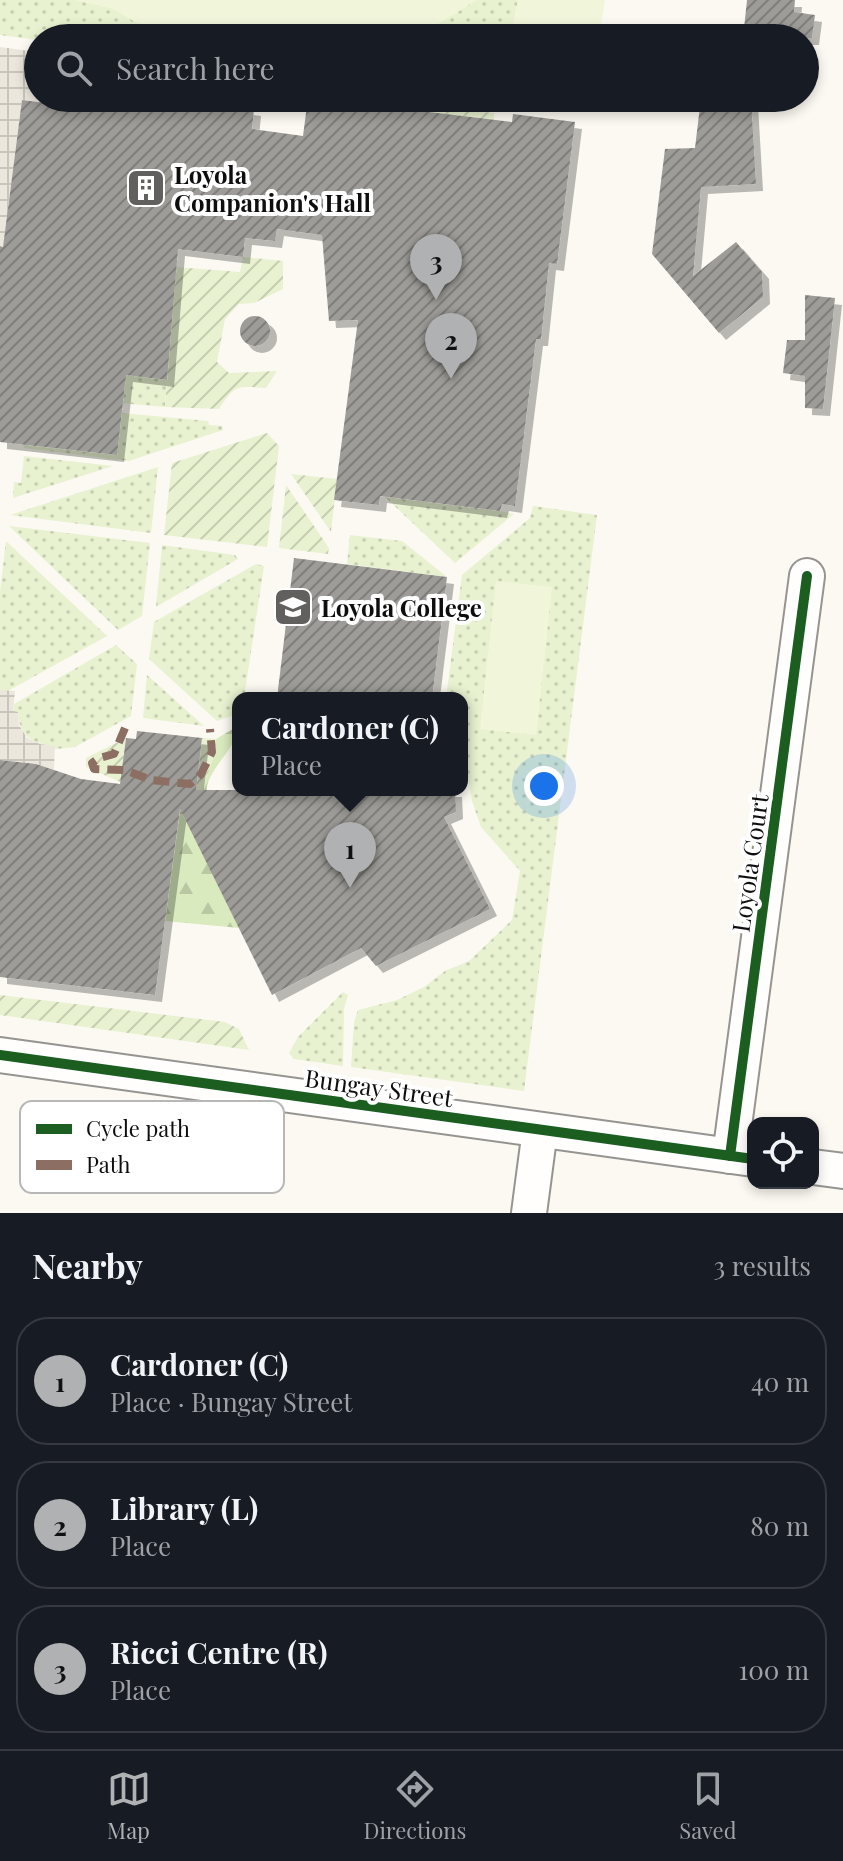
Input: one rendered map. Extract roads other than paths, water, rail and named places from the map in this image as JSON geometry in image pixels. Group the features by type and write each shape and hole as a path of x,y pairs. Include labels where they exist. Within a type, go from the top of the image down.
{"street":[{"name":"Loyola Court","path":"741,1158 807,576"},
{"name":"Bungay Street","path":"0,1055 741,1158"},
{"path":"529,1213 540,1130"},
{"path":"819,1168 843,1171"}],"place":[{"name":"Loyola Companion's Hall","path":"146,188"},
{"name":"Ricci Centre (R)","path":"436,300"},
{"name":"Library (L)","path":"451,379"},
{"name":"Loyola College","path":"293,607"},
{"name":"Cardoner (C)","path":"350,888"}]}
